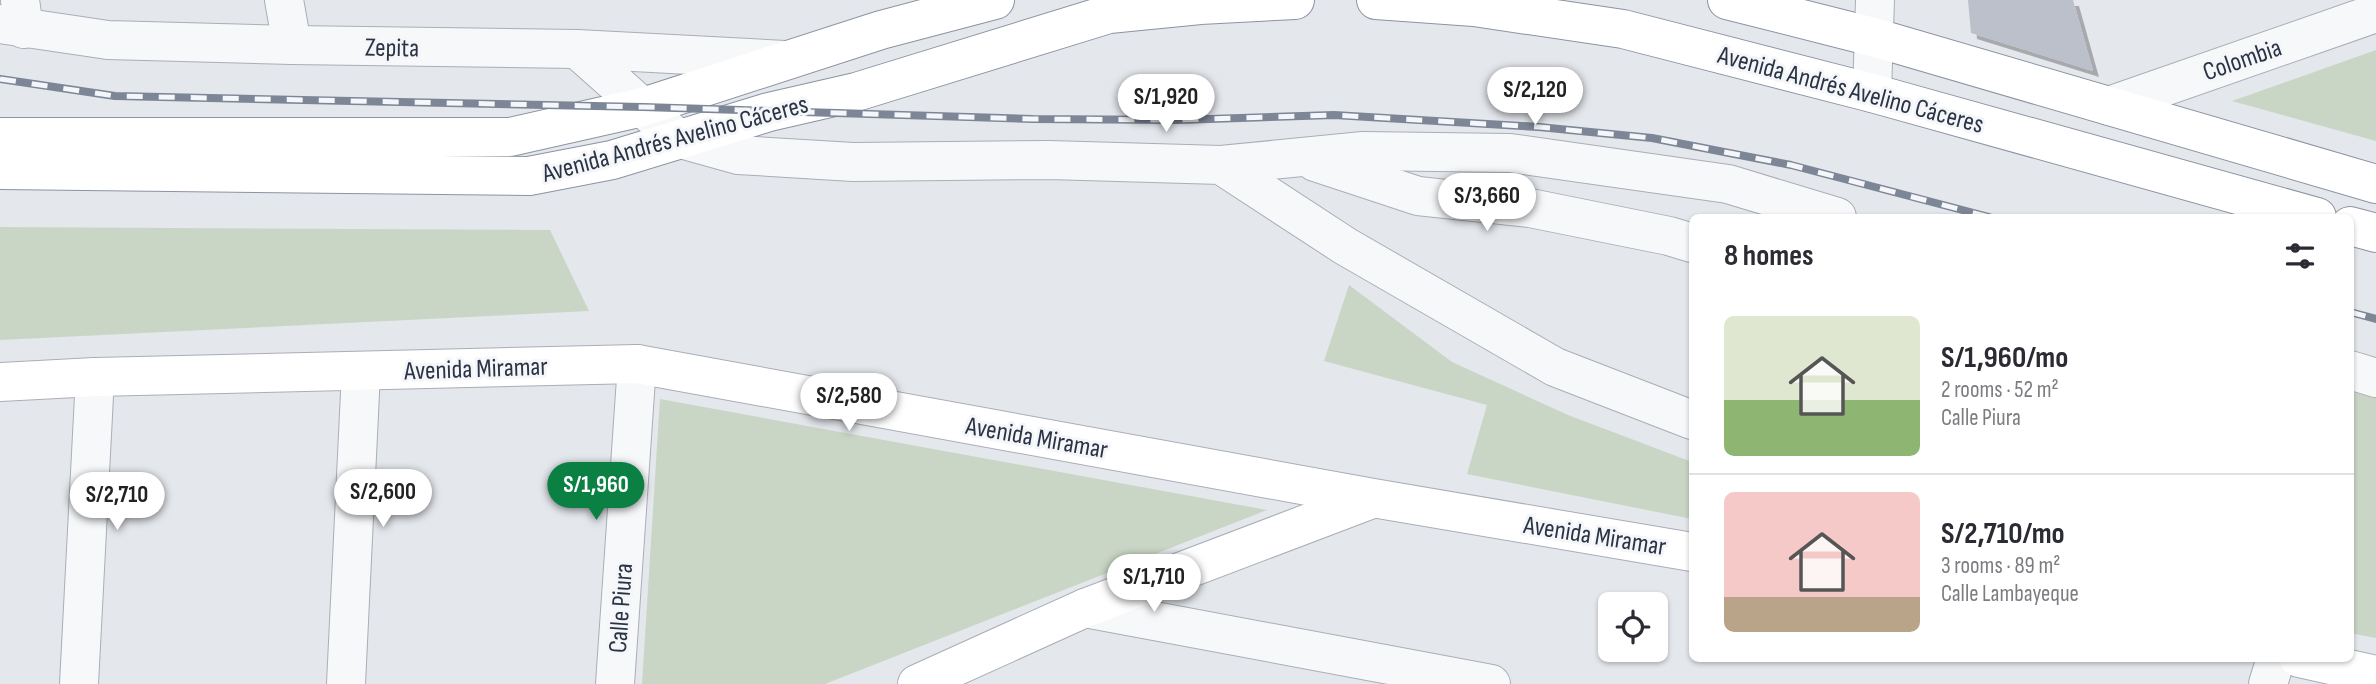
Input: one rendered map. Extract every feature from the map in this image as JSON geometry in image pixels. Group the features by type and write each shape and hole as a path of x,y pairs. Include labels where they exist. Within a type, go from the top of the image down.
{"main road":[{"name":"Avenida Andrés Avelino Cáceres","path":"0,137 510,137 643,107 881,30 995,0"},
{"name":"Avenida Andrés Avelino Cáceres","path":"0,170 529,176 612,160 769,112 856,92 1109,14 1200,5 1295,0"},
{"name":"Avenida Andrés Avelino Cáceres","path":"1376,0 1474,7 1623,29 1872,93 2307,214"},
{"name":"Avenida Andrés Avelino Cáceres","path":"1727,0 1873,37 2376,184"},
{"path":"2354,227 2376,233"},
{"name":"Avenida Miramar","path":"0,382 95,377 637,364 1373,498 1689,551"},
{"path":"917,684 1085,608 1373,498"},
{"path":"2319,662 2376,674"}],"street":[{"path":"284,0 292,46"},
{"path":"1872,93 1875,0"},
{"name":"Colombia","path":"2109,106 2376,13"},
{"name":"Zepita","path":"15,18 108,40 292,46 577,49 785,60"},
{"path":"577,49 677,138 738,155 853,162 1049,160 1221,165 1363,151 1510,153 1728,184 1827,214"},
{"path":"1303,158 1418,196 1530,208 1689,242"},
{"path":"1221,165 1345,246 1555,367 1689,419"},
{"name":"Calle Piura","path":"615,684 637,364"},
{"path":"2354,371 2376,378"},
{"path":"346,684 361,372"},
{"path":"79,684 95,377"},
{"path":"1085,608 1491,684"},
{"path":"2268,684 2275,662"}],"green space":[{"path":"2376,50 2376,141 2232,101"},
{"path":"0,227 550,230 589,311 0,340"},
{"path":"1349,285 1452,362 1568,415 1689,461 1689,518 1467,474 1487,405 1324,361"},
{"path":"2354,389 2376,396 2376,638 2354,634"},
{"path":"660,399 1267,510 825,684 642,684"}],"building":[{"path":"1968,0 2073,0 2093,71 1971,33"}],"railway":[{"path":"0,79 115,96 643,107 1033,119 1178,120 1334,115 1539,127 1652,138 1791,165 1978,214"},
{"path":"2354,313 2376,319"}]}
